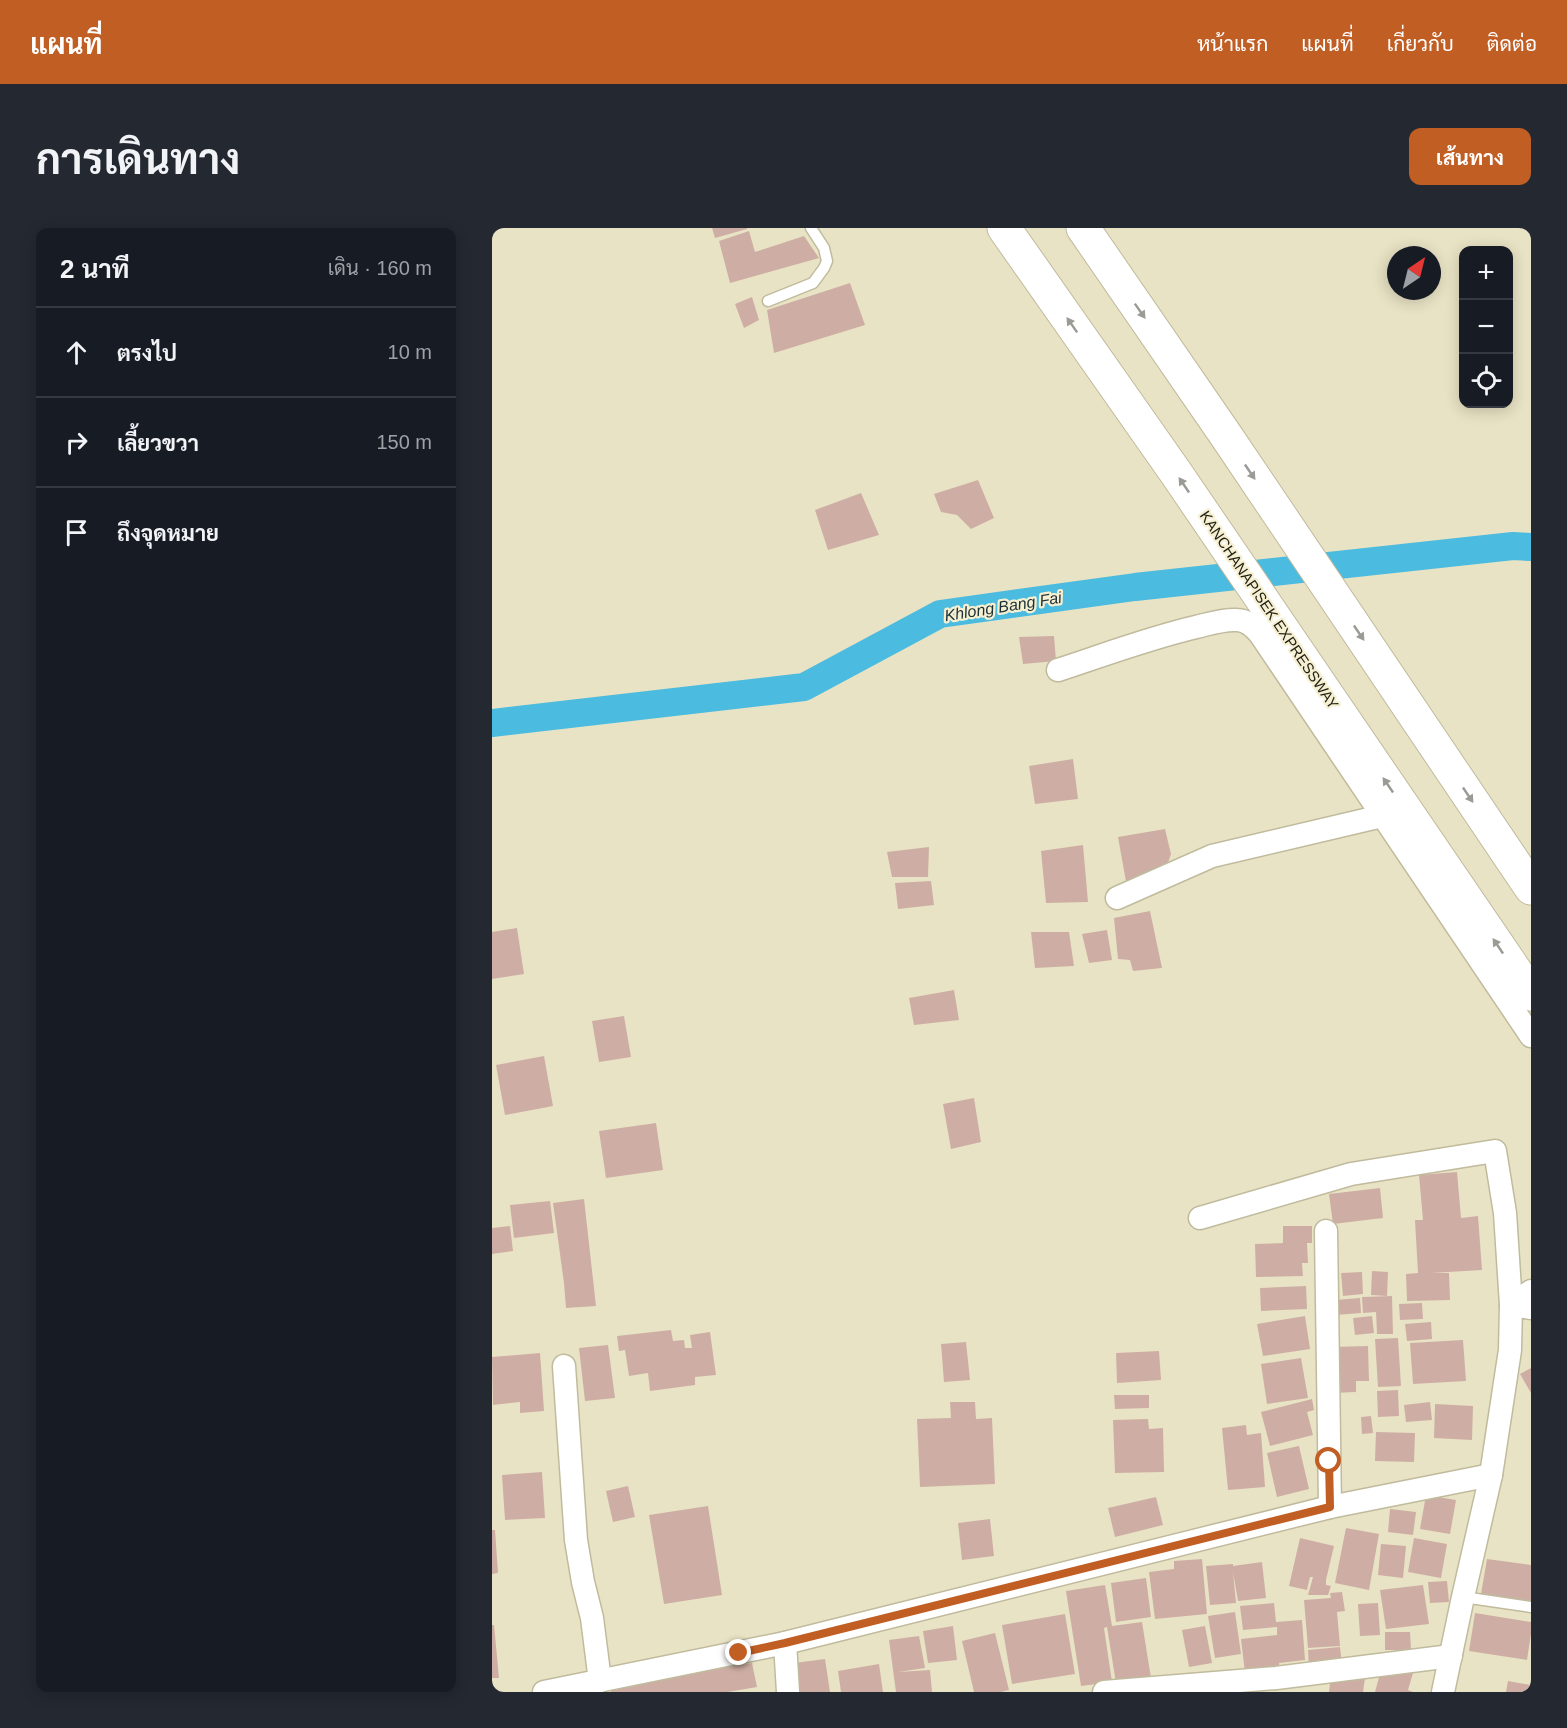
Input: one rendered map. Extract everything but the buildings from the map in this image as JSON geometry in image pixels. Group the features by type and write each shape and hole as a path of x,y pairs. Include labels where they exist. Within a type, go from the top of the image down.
{"highway":[{"name":"KANCHANAPISEK EXPRESSWAY","path":"1004,228 1176,473 1531,994"},
{"path":"1083,228 1531,888"}],"street":[{"path":"1058,670 1168,633 1219,622 1238,620 1246,622 1260,633 1531,1036"},
{"path":"1117,898 1212,856 1382,816"},
{"path":"1200,1218 1351,1174 1495,1151 1521,1306"},
{"path":"1326,1231 1330,1507"},
{"path":"1443,1692 1491,1475 1510,1350 1521,1306 1531,1291"},
{"path":"564,1366 576,1540 592,1618 600,1680"},
{"path":"543,1692 785,1643 1330,1507 1491,1475"},
{"path":"785,1643 788,1692"},
{"path":"1104,1692 1276,1678 1451,1656"}],"lane":[{"path":"768,301 813,283 824,268 827,261 824,248 811,228"},
{"path":"1463,1597 1531,1607"}],"waterway":[{"name":"Khlong Bang Fai","path":"492,723 804,687 940,614 1135,587 1513,546 1531,547"}],"route":[{"path":"739,1653 1330,1507 1329,1461"}]}
